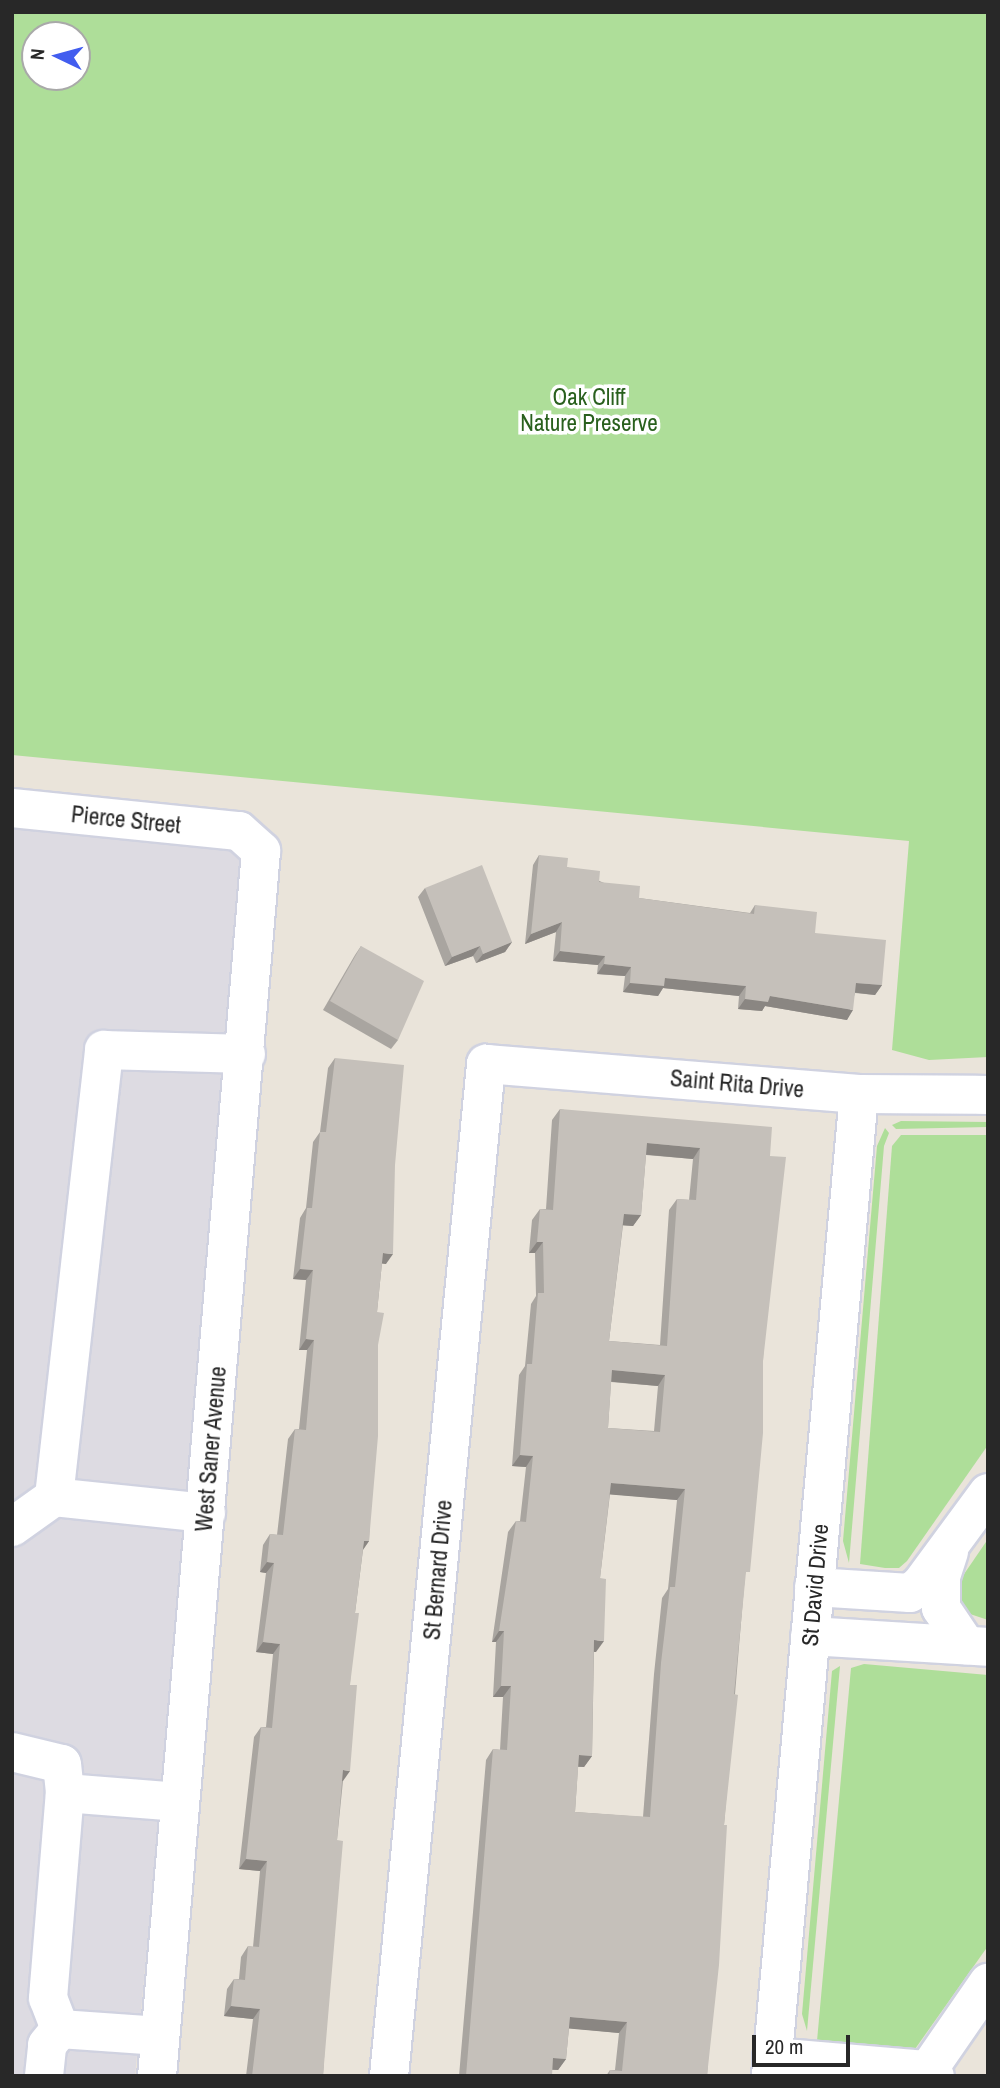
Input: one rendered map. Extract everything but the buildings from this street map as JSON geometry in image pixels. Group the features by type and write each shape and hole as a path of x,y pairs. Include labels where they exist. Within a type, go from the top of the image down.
{"street":[{"name":"Pierce Street","path":"12,808 239,831"},
{"name":"West Saner Avenue","path":"156,2076 246,1054 261,851 239,831"},
{"path":"54,1497 104,1050 246,1054"},
{"name":"Saint Rita Drive","path":"486,1064 859,1094 988,1095"},
{"name":"St Bernard Drive","path":"390,2076 486,1064"},
{"name":"St David Drive","path":"771,2066 859,1094"},
{"path":"814,1587 910,1593 953,1544 988,1493"},
{"path":"12,1527 54,1497 206,1513"},
{"path":"953,1544 941,1577 941,1608 977,1646"},
{"path":"810,1636 977,1646"},
{"path":"12,1752 62,1764 65,1793 48,1998 60,2029"},
{"path":"65,1793 180,1802"},
{"path":"771,2066 932,2073 988,1983"},
{"path":"60,2029 160,2036"},
{"path":"44,2076 47,2045 60,2029"}],"shaded area":[{"path":"12,829 248,850 135,2076 12,2076"}],"green space":[{"name":"Oak Cliff Nature Preserve","path":"12,12 988,12 988,1057 929,1060 892,1050 909,841 12,755"},
{"path":"901,1121 988,1122 988,1127 896,1129 892,1125"},
{"path":"885,1128 889,1133 884,1146 849,1563 843,1541 877,1146"},
{"path":"901,1135 988,1135 988,1445 907,1561 899,1568 885,1568 860,1564 892,1146"},
{"path":"988,1539 988,1620 964,1612 957,1599 960,1580"},
{"path":"864,1664 988,1675 988,1946 915,2049 828,2046 817,2041 851,1668"},
{"path":"840,1666 807,2031 802,2014 832,1671"}]}
